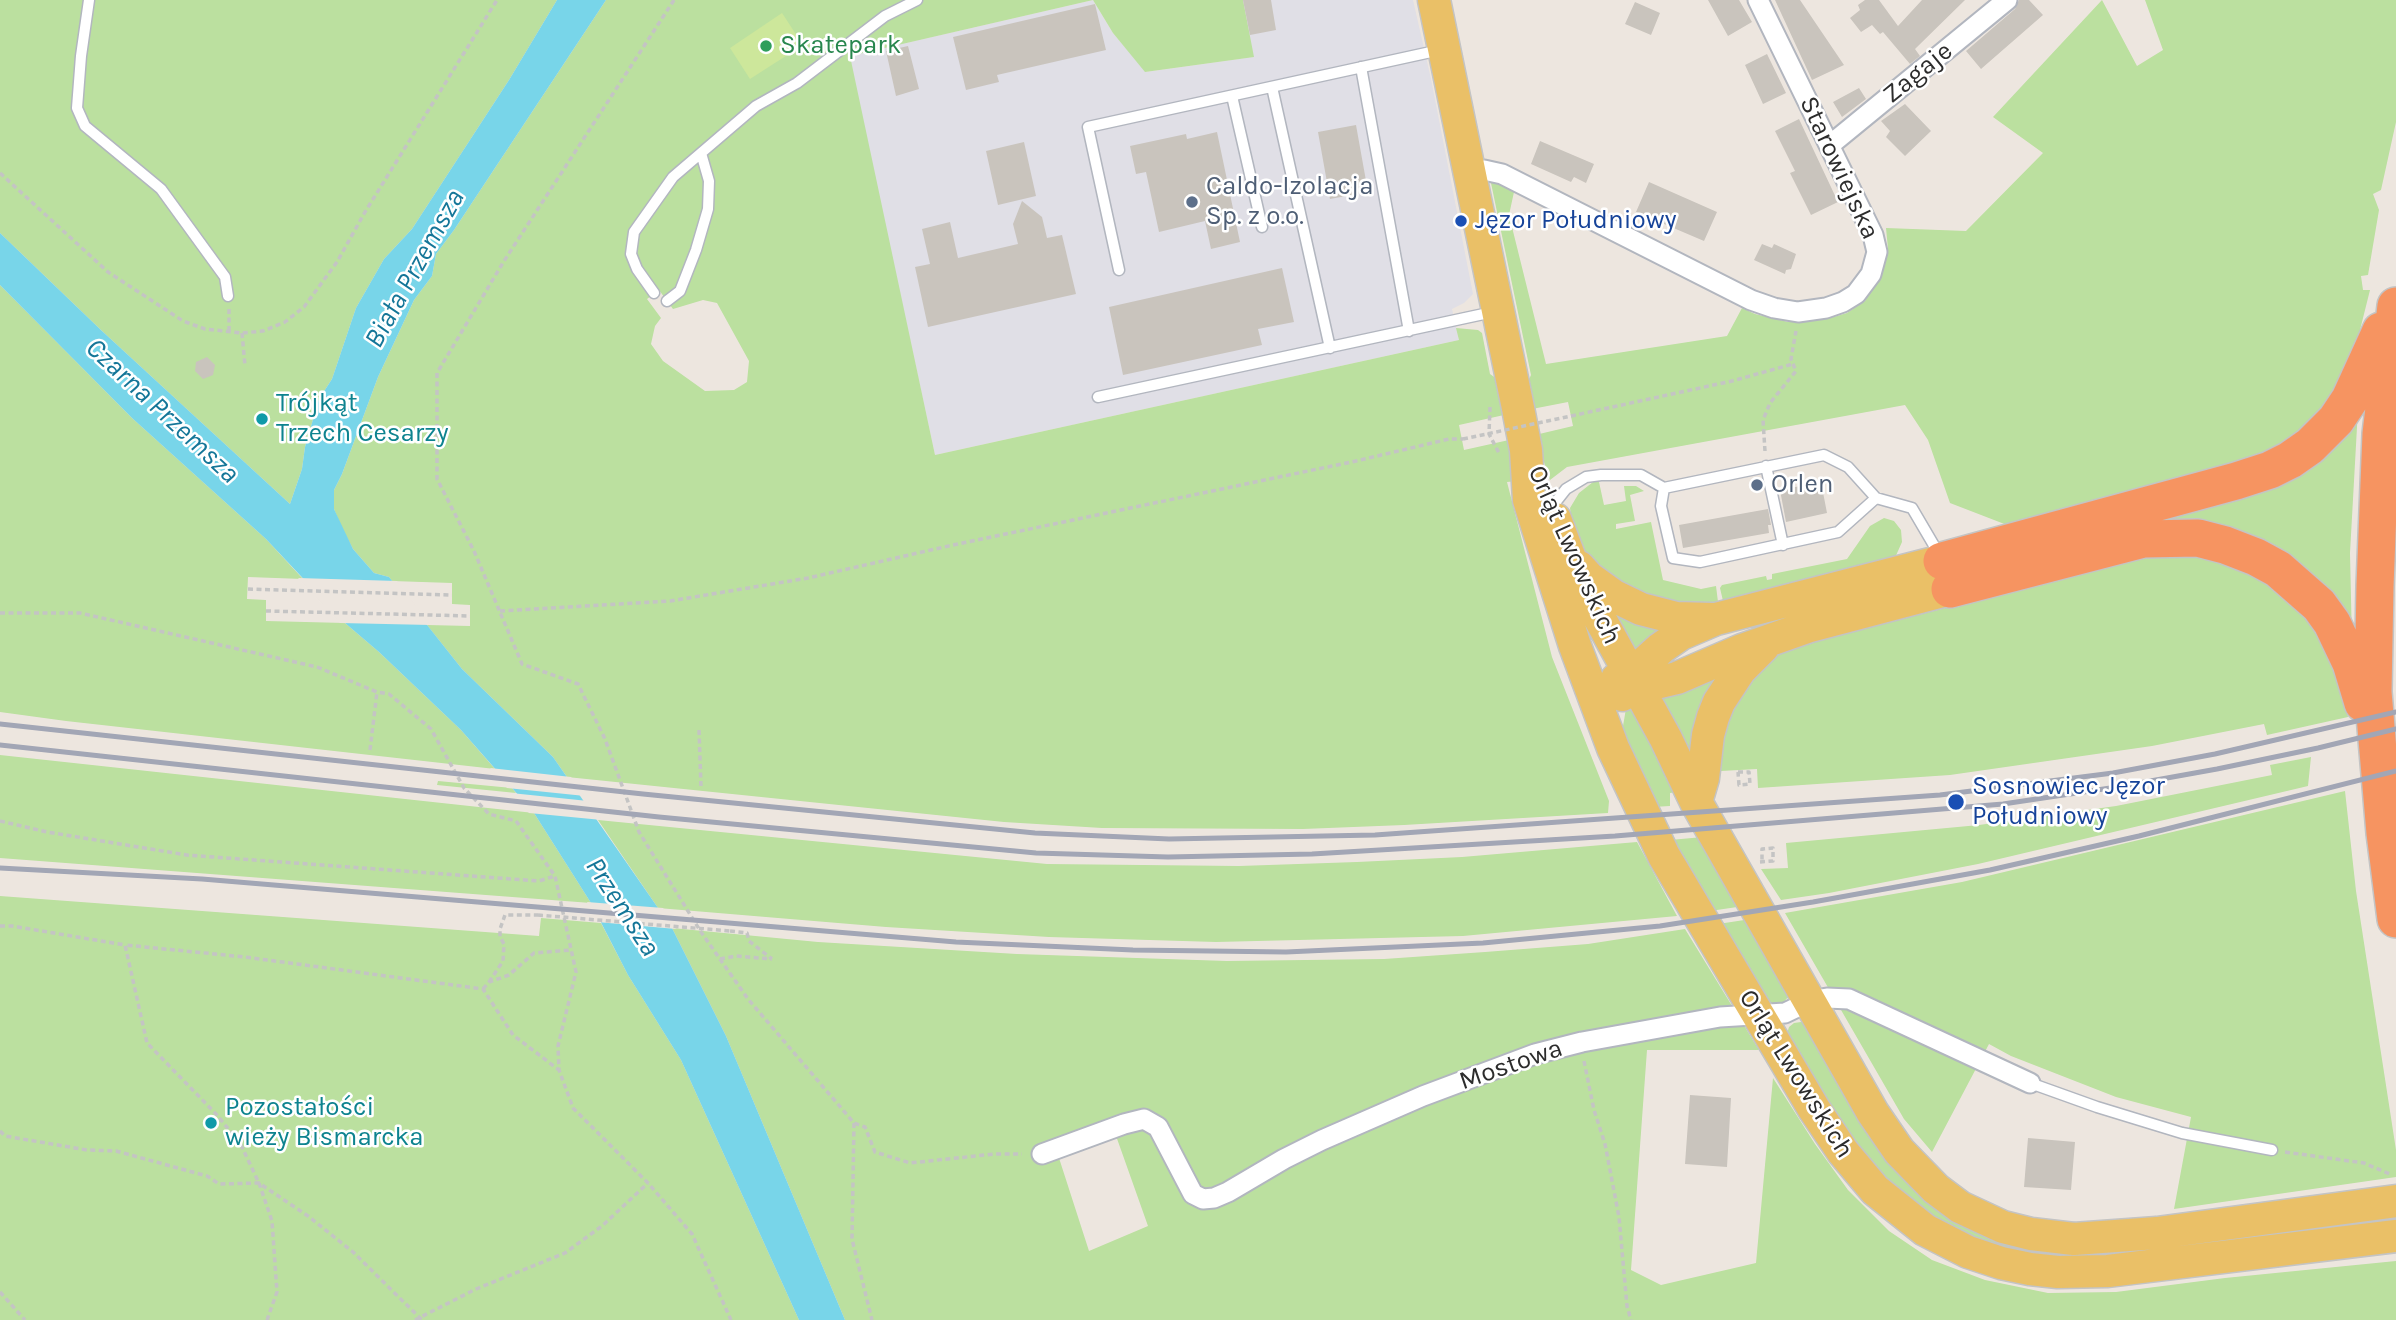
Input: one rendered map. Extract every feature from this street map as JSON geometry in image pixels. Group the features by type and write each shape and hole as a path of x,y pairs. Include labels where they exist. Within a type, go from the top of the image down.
{"highway":[{"path":"1946,575 2270,470 2290,460 2336,420 2350,399 2396,298"},
{"path":"2396,306 2382,422 2373,692 2396,919"},
{"path":"1946,575 2143,539 2198,538 2256,557 2278,569 2299,586 2319,605 2332,624 2351,663 2380,777"}],"main road":[{"name":"Orląt Lwowskich","path":"1434,0 1526,450 1529,500 1575,646 1613,748 1664,856 1830,1133 1875,1190 1925,1230 1987,1259 2031,1269 2088,1272 2388,1237"},
{"name":"Orląt Lwowskich","path":"1526,450 1541,476 1569,556 1588,597 1667,738 1696,802 1873,1113 1910,1164 1936,1189 1960,1207 2003,1227 2059,1238 2107,1238 2157,1233 2383,1203"},
{"path":"1569,556 1595,583 1614,596 1641,609 1676,618 1716,619 1946,575"},
{"path":"1575,646 1592,664 1619,680 1656,683 1677,678 1770,640 1946,575"},
{"path":"1613,748 1617,710 1623,690 1633,681 1641,666 1681,634 1716,619"},
{"path":"1696,802 1703,778 1713,716 1740,670 1770,640"}],"street":[{"name":"Starowiejska","path":"1469,173 1484,170 1502,174 1751,300 1774,308 1798,312 1826,308 1843,302 1865,285 1875,263 1877,252 1873,235 1758,0"},
{"name":"Zagaje","path":"1830,145 2007,0"},
{"name":"Mostowa","path":"1042,1154 1144,1119 1158,1127 1193,1194 1203,1199 1214,1198 1322,1140 1410,1101 1535,1054 1582,1042 1720,1017 1785,1013 1811,1001 1827,998 1849,999 2030,1083"}],"lane":[{"path":"89,0 77,108 85,126 161,188 225,277 229,296"},
{"path":"654,293 637,270 631,254 634,232 673,177 756,106 797,83 885,16 917,0"},
{"path":"1119,270 1088,127 1444,50"},
{"path":"1361,67 1409,331"},
{"path":"1272,87 1330,348"},
{"path":"1232,96 1262,227"},
{"path":"667,301 680,291 708,208 709,181 701,153"},
{"path":"1098,397 1497,311"},
{"path":"1551,508 1566,489 1586,477 1641,475 1664,488 1824,455 1848,467 1876,498 1912,508 1934,544 1946,575"},
{"path":"1766,466 1783,545"},
{"path":"1664,488 1661,506 1673,558 1700,562 1838,532 1876,498"},
{"path":"2030,1083 2182,1133 2272,1150"}],"path":[{"path":"0,173 108,272 183,321 205,329 229,332 263,331 285,322 304,307 337,262 365,212 497,0"},
{"path":"674,0 504,261 437,373 437,479 474,551 500,611 506,632 522,664 578,684 605,739 639,832 748,999 854,1123 865,1127 875,1152 910,1163 994,1154 1042,1154"},
{"path":"229,296 229,332"},
{"path":"1766,466 1763,419 1770,403 1796,371 1791,359 1798,312"},
{"path":"242,333 245,366"},
{"path":"500,611 670,601 808,578 1448,439 1463,439 1571,416 1732,381 1793,364"},
{"path":"247,589 452,595"},
{"path":"266,611 470,616"},
{"path":"0,613 80,613 317,667 377,692 389,694 431,729 464,788 489,814 516,821 555,876 576,972 558,1046 559,1070 573,1108 648,1183 692,1234 731,1320"},
{"path":"370,750 377,692"},
{"path":"699,730 701,787"},
{"path":"1738,772 1749,772 1750,786 1739,785 1738,772"},
{"path":"0,821 47,832 187,855 527,881 539,881 555,876"},
{"path":"1773,846 1773,861 1762,862 1762,849 1773,846"},
{"path":"483,989 503,961 504,944 500,929 505,915 538,915 747,933 749,941 772,959 736,956 720,959"},
{"path":"0,926 125,945 244,957 483,989 513,1035 559,1070"},
{"path":"125,945 147,1043 240,1143 259,1183 272,1220 277,1292 267,1320"},
{"path":"489,982 509,975 534,953 571,950"},
{"path":"1582,1042 1594,1111 1605,1144 1619,1217 1627,1306 1631,1320"},
{"path":"854,1123 852,1239 872,1320"},
{"path":"0,1131 5,1136 88,1150 116,1151 207,1176 219,1184 259,1183 353,1251 419,1319 475,1289 565,1253 602,1226 648,1183"},
{"path":"2272,1150 2364,1163 2389,1173 2396,1179"},
{"path":"0,1292 25,1320"}],"shaded area":[{"path":"1093,0 1113,33 1146,72 1253,57 1243,0 1413,0 1473,294 1452,309 1459,340 935,455 849,56"}],"green space":[{"path":"0,0 557,0 509,80 412,229 384,259 356,308 332,379 319,399 305,447 302,469 290,504 0,233"},
{"path":"606,0 1093,0 850,56 935,455 1459,340 1456,328 1478,330 1482,333 1490,374 1497,379 1504,415 1459,425 1464,450 1509,440 1517,481 1507,482 1552,657 1609,801 1608,813 1303,829 1102,828 1004,822 567,777 553,757 462,669 427,625 470,626 470,605 452,604 452,583 392,581 389,577 374,573 353,549 334,509 334,490 378,377 414,300 432,276 436,254","holes":["659,290 673,309 703,300 717,303 749,361 747,382 734,390 705,391 663,361 651,344 655,326 661,318 647,299"]},
{"path":"1093,0 1243,0 1254,57 1145,72 1113,33"},
{"path":"2102,0 2137,66 2163,50 2145,0 2396,0 2396,122 2381,190 2373,194 2379,210 2368,275 2361,276 2363,290 2370,290 2354,354 2337,392 2313,420 2286,443 2232,467 2007,525 1950,503 1928,440 1905,405 1567,467 1550,480 1535,435 1573,426 1568,402 1532,409 1526,386 1531,375 1491,183 1500,181 1514,192 1509,215 1546,364 1727,336 1742,308 1788,322 1827,319 1847,313 1865,301 1882,273 1888,249 1886,228 1966,231 2043,153 1993,117"},
{"name":"Skatepark","path":"782,13 803,45 750,79 730,48"},
{"path":"0,285 132,418 266,539 303,579 248,577 247,599 266,600 266,621 345,623 461,730 495,769 0,712"},
{"path":"2358,409 2350,553 2352,642 2332,602 2151,527 2155,515"},
{"path":"1593,482 1599,482 1604,505 1626,501 1624,486 1636,486 1644,491 1630,495 1635,521 1616,524 1616,529 1651,522 1663,580 1701,589 1716,586 1718,602 1684,604 1657,599 1628,588 1588,559 1573,531 1570,508 1579,493"},
{"path":"1884,518 1894,521 1901,530 1902,542 1894,560 1723,601 1720,588 1722,585 1766,576 1767,580 1772,579 1772,574 1847,559 1870,526"},
{"path":"2212,554 2296,599 2333,657 2348,717 2267,735 2264,724 2152,746 1950,775 1758,788 1757,769 1721,771 1723,743 1730,716 1758,668 1777,654 1809,643 2152,555"},
{"path":"1604,602 1671,627 1634,659"},
{"path":"1706,674 1715,687 1694,762 1654,697"},
{"path":"1628,697 1677,792 1670,793 1670,806 1653,807 1627,747 1623,726"},
{"path":"0,755 534,813 591,903 0,858"},
{"path":"2311,757 2308,786 1978,864 1781,900 1761,869 1788,868 1786,843 1979,825 2116,806 2272,775 2270,765"},
{"path":"438,781 512,788 516,793 437,785"},
{"path":"2345,791 2356,891 2396,1150 2396,1177 2174,1209 2191,1117 2116,1097 2011,1056 1989,1044 1932,1152 1904,1119 1785,913 1962,882"},
{"path":"598,820 1047,864 1239,866 1357,862 1462,857 1637,842 1677,916 1463,936 1216,942 1049,937 658,908"},
{"path":"1703,837 1744,906 1710,911 1670,840"},
{"path":"0,896 539,936 541,918 601,923 628,975 681,1060 799,1320 0,1320"},
{"path":"1751,919 1789,996 1781,1005 1772,1005 1764,1000 1718,924"},
{"path":"672,928 818,942 1017,954 1227,961 1384,959 1485,952 1588,944 1685,929 1759,1050 1647,1050 1631,1270 1661,1285 1756,1263 1773,1078 1848,1190 1889,1231 1932,1260 1985,1280 2048,1293 2116,1292 2396,1261 2396,1320 845,1320 726,1036","holes":["1115,1133 1148,1226 1089,1251 1059,1158"]},
{"path":"1801,1022 1809,1025 1961,1223 2223,1239 2224,1245 2138,1256 2031,1257 1971,1240 1910,1204 1860,1155 1786,1037 1789,1027"}],"water":[{"path":"557,0 606,0 436,254 432,276 414,300 378,377 334,490 334,509 353,549 374,573 389,577 462,669 553,757 672,928 726,1036 845,1320 799,1320 681,1060 628,975 591,903 534,813 461,730 345,623 266,539 132,418 0,285 0,233 290,504 302,469 305,447 319,399 332,379 356,308 384,259 412,229 509,80"}],"pier":[{"path":"298,578 397,581 431,625 340,623"},
{"path":"490,768 571,777 585,796 507,788"},
{"path":"511,793 588,801 602,820 529,813"},
{"path":"587,902 663,908 676,929 597,922"}],"building":[{"path":"1243,0 1271,0 1276,30 1250,35"},
{"path":"1708,0 1739,0 1752,22 1728,36"},
{"path":"1775,0 1800,0 1844,65 1812,80"},
{"path":"1865,0 1879,0 1898,26 1922,0 1965,0 1915,49 1920,56 1910,64 1883,32 1880,34 1872,25 1861,32 1850,18 1860,10 1858,5"},
{"path":"2019,0 2029,0 2043,15 1981,69 1966,51 2015,9"},
{"path":"1635,2 1660,13 1651,35 1625,24"},
{"path":"1095,4 1106,50 997,75 999,82 966,90 953,37"},
{"path":"908,46 919,89 896,96 886,51"},
{"path":"1767,54 1786,93 1763,104 1745,65"},
{"path":"1859,88 1866,99 1842,117 1833,102"},
{"path":"1905,104 1931,131 1905,156 1886,137 1890,131 1881,121"},
{"path":"1799,119 1838,202 1811,215 1790,173 1795,171 1775,131"},
{"path":"1356,125 1368,192 1330,199 1318,132"},
{"name":"Caldo-Izolacja Sp. z o.o.","path":"1217,132 1240,242 1211,249 1205,221 1159,232 1146,172 1136,174 1130,146 1186,134 1187,139"},
{"path":"1540,141 1594,164 1586,183 1574,177 1571,182 1531,164"},
{"path":"1024,142 1036,196 998,205 986,151"},
{"path":"1649,182 1717,212 1704,241 1636,212"},
{"path":"1022,201 1042,217 1047,238 1062,235 1076,294 928,327 915,267 930,264 922,229 950,222 958,258 1018,244 1013,224"},
{"path":"1762,244 1772,248 1774,244 1796,254 1791,269 1786,270 1785,274 1754,260"},
{"path":"1282,268 1294,322 1258,329 1262,345 1123,375 1109,307"},
{"path":"207,357 215,365 213,375 203,379 195,371 196,362"},
{"path":"1821,482 1827,513 1786,522 1780,490"},
{"path":"1768,509 1771,525 1768,525 1769,533 1683,548 1679,525"},
{"path":"1690,1095 1731,1098 1727,1167 1685,1164"},
{"path":"2028,1138 2075,1142 2071,1190 2024,1187"}],"railway":[{"path":"0,724 643,794 1035,833 1169,839 1375,835 1940,795 2113,773 2215,754 2396,712"},
{"path":"0,745 659,817 1036,853 1168,857 1312,854 1615,836 2003,804 2217,769 2396,729"},
{"path":"0,868 202,879 956,942 1133,950 1286,952 1483,943 1660,926 1813,902 1990,870 2139,836 2396,771"}],"place":[{"name":"Skatepark","path":"766,46"},
{"name":"Caldo-Izolacja Sp. z o.o.","path":"1192,202"},
{"name":"Jęzor Południowy","path":"1461,221"},
{"name":"Trójkąt Trzech Cesarzy","path":"262,419"},
{"name":"Orlen","path":"1757,485"},
{"name":"Sosnowiec Jęzor Południowy","path":"1956,802"},
{"name":"Pozostałości wieży Bismarcka","path":"211,1123"}],"water label":[{"name":"Biała Przemsza","path":"415,269"},
{"name":"Czarna Przemsza","path":"162,411"},
{"name":"Przemsza","path":"622,907"}]}
